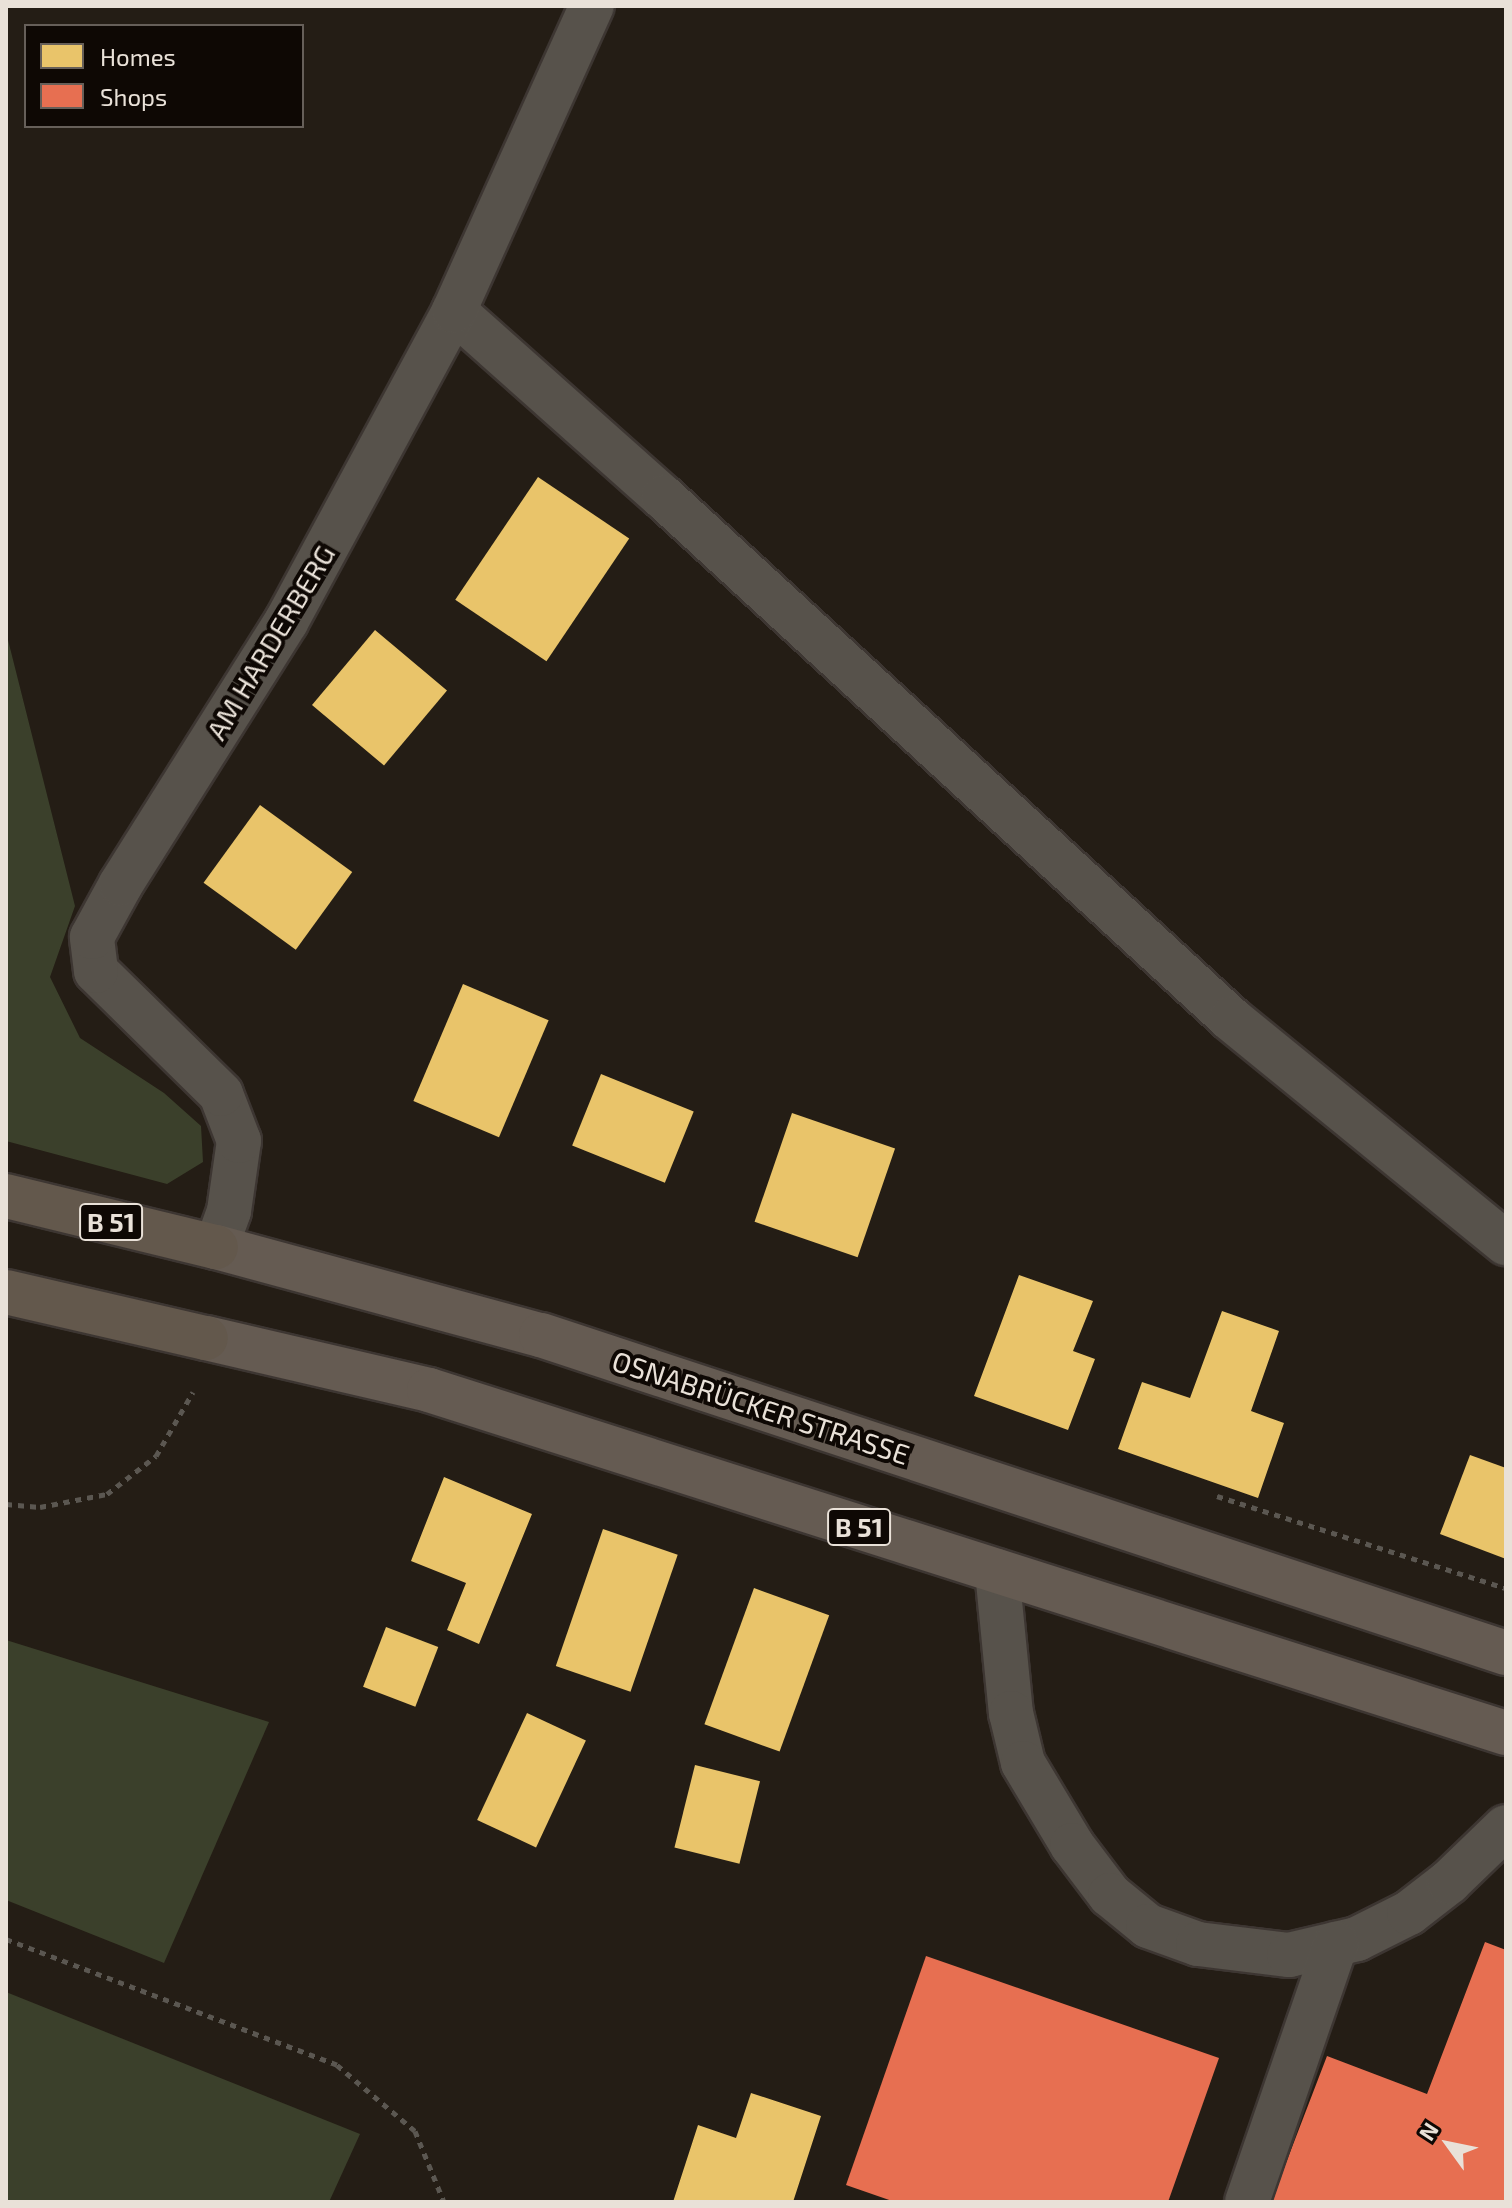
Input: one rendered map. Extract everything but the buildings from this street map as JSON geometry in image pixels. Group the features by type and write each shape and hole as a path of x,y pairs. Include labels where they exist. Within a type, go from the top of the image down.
{"highway":[{"name":"OSNABRÜCKER STRASSE","path":"6,1196 216,1247"},
{"name":"B 51","path":"6,1292 206,1338"}],"main road":[{"name":"OSNABRÜCKER STRASSE","path":"216,1247 541,1335 1506,1653"},
{"name":"B 51","path":"206,1338 429,1390 1506,1733"}],"street":[{"name":"AM HARDERBERG","path":"216,1247 229,1211 239,1141 221,1094 96,971 92,937 121,884 286,622 454,311 592,6"},
{"path":"454,311 663,497 1231,1019 1506,1243"},
{"path":"997,1571 1011,1713 1023,1763 1072,1845 1110,1895 1148,1926 1198,1944 1289,1955 1357,1939 1409,1913 1449,1882 1506,1827"},
{"path":"1247,2202 1336,1944"}],"path":[{"path":"6,1504 40,1507 107,1494 156,1456 193,1393 206,1338"},
{"path":"6,1939 337,2065 415,2131 444,2202"}],"green space":[{"path":"6,632 75,906 50,977 80,1038 164,1093 201,1126 203,1162 167,1184 6,1141"},
{"path":"6,1640 269,1722 164,1963 6,1900"},
{"path":"6,1992 360,2134 329,2202 6,2202"}]}
